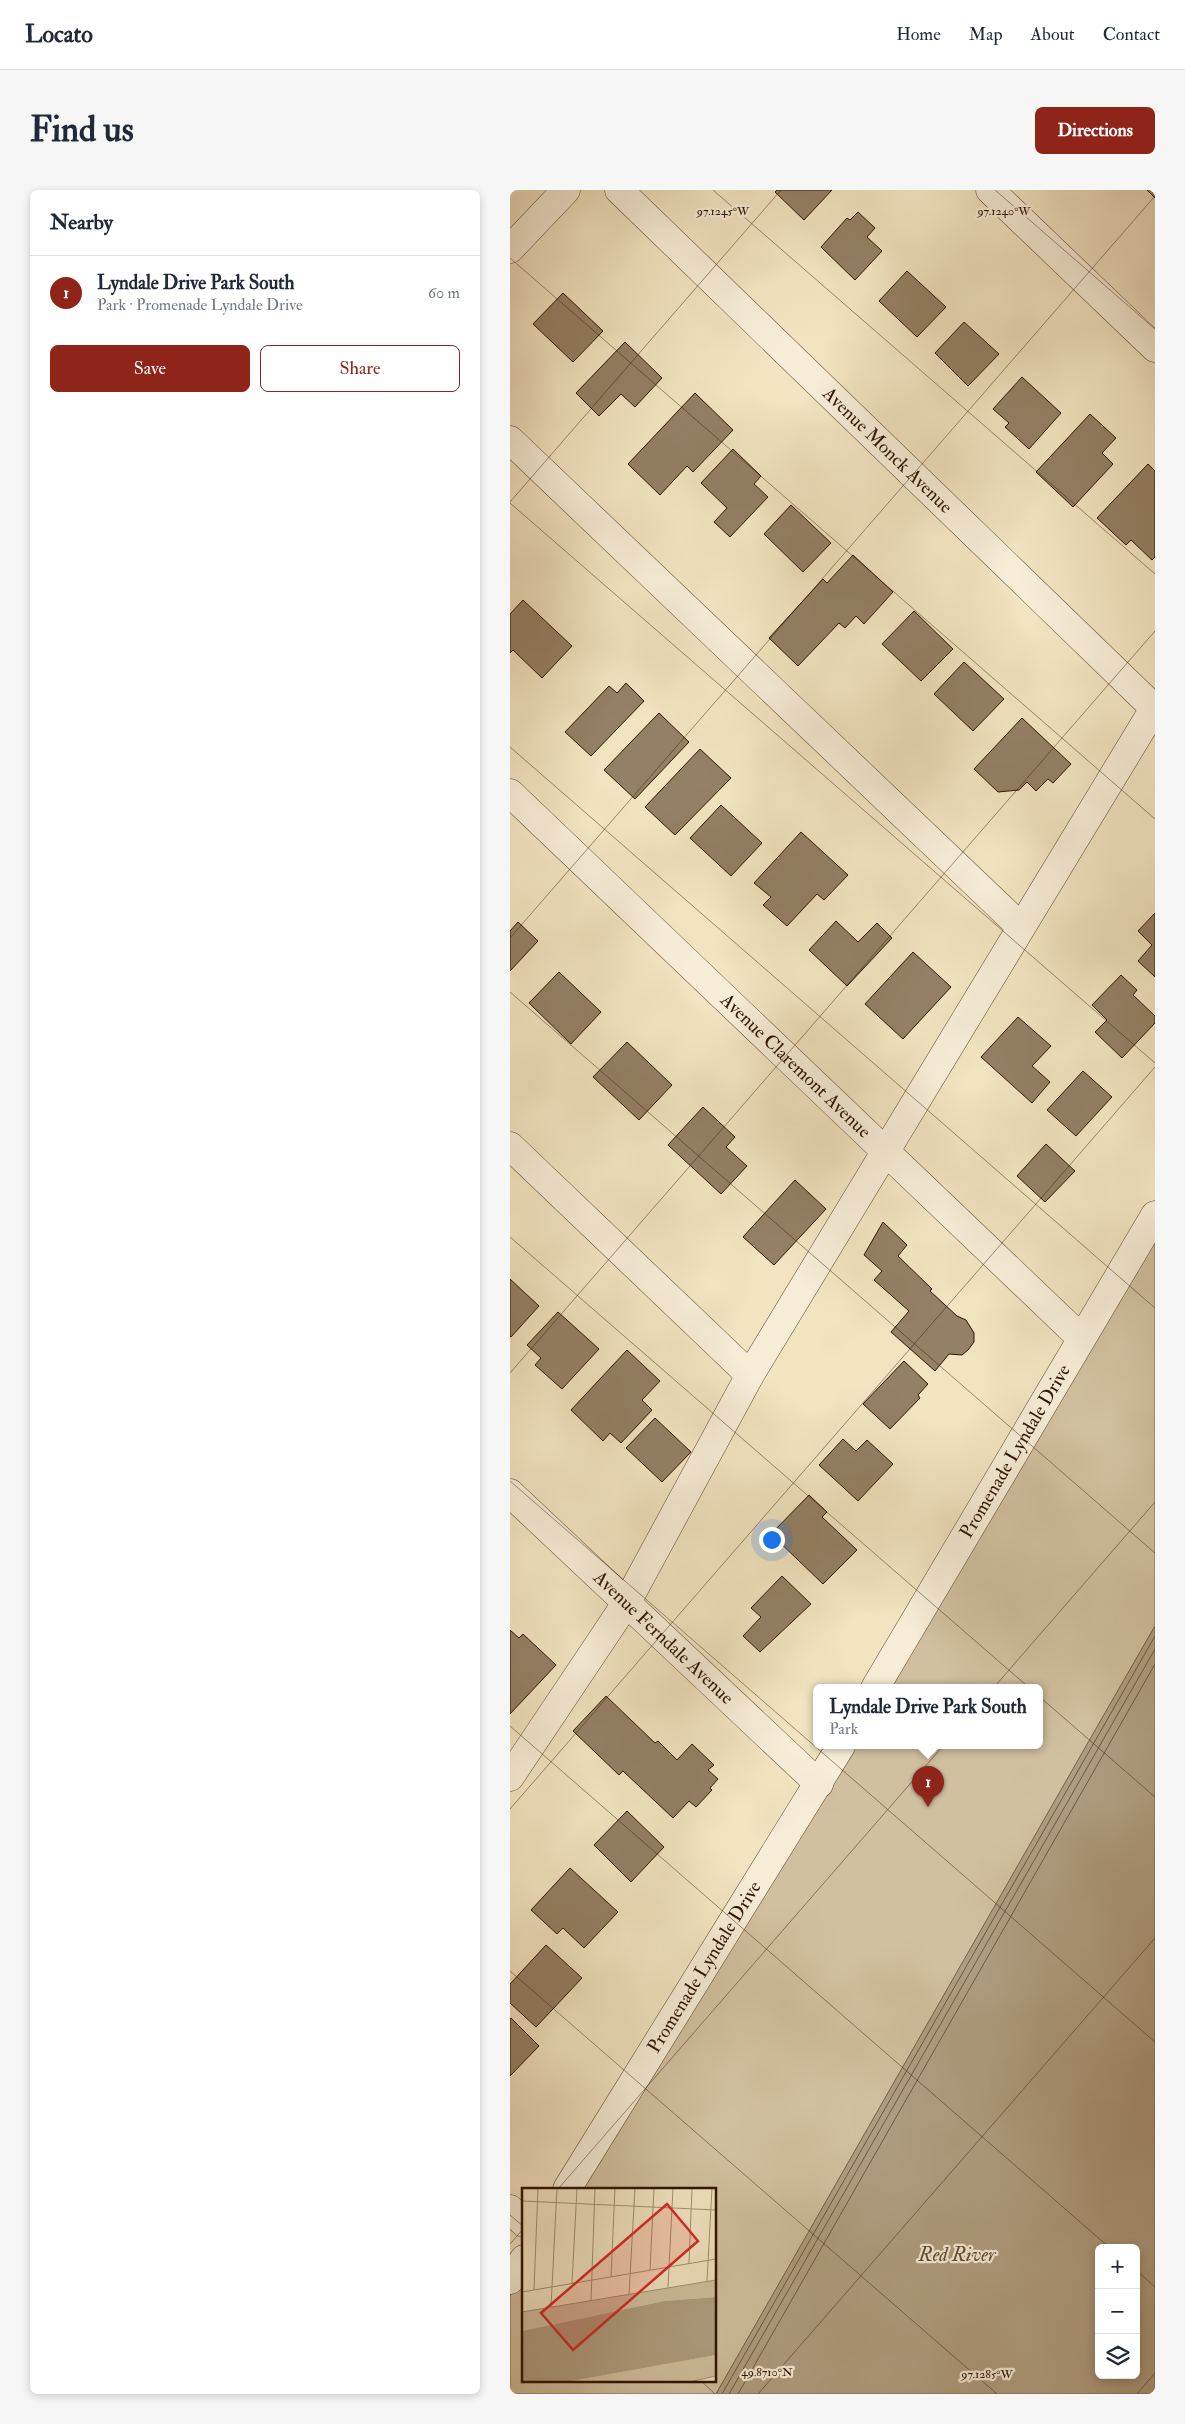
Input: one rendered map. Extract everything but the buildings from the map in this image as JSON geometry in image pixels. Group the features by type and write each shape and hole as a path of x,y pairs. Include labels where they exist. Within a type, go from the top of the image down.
{"street":[{"path":"510,249 566,190"},
{"name":"Avenue Monck Avenue","path":"620,190 1155,708"},
{"path":"990,190 1155,348"},
{"path":"510,440 1021,927"},
{"path":"510,1777 628,1602 750,1375 1155,708"},
{"name":"Avenue Claremont Avenue","path":"510,793 1081,1338"},
{"path":"510,1146 750,1375"},
{"name":"Promenade Lyndale Drive","path":"877,1684 1155,1215"},
{"name":"Avenue Ferndale Avenue","path":"510,1493 628,1602 819,1784"},
{"name":"Promenade Lyndale Drive","path":"568,2188 839,1749"},
{"path":"510,2209 522,2220"},
{"path":"510,2280 522,2262"}],"shaded area":[{"path":"1155,1215 1155,1626 716,2394 510,2394 510,2283 522,2263 522,2382 716,2382 716,2188 568,2188 839,1749 1043,1749 1043,1684 877,1684"}],"water":[{"name":"Red River","path":"1155,1626 1155,2394 716,2394"}],"place":[{"name":"Lyndale Drive Park South","path":"928,1807"}]}
